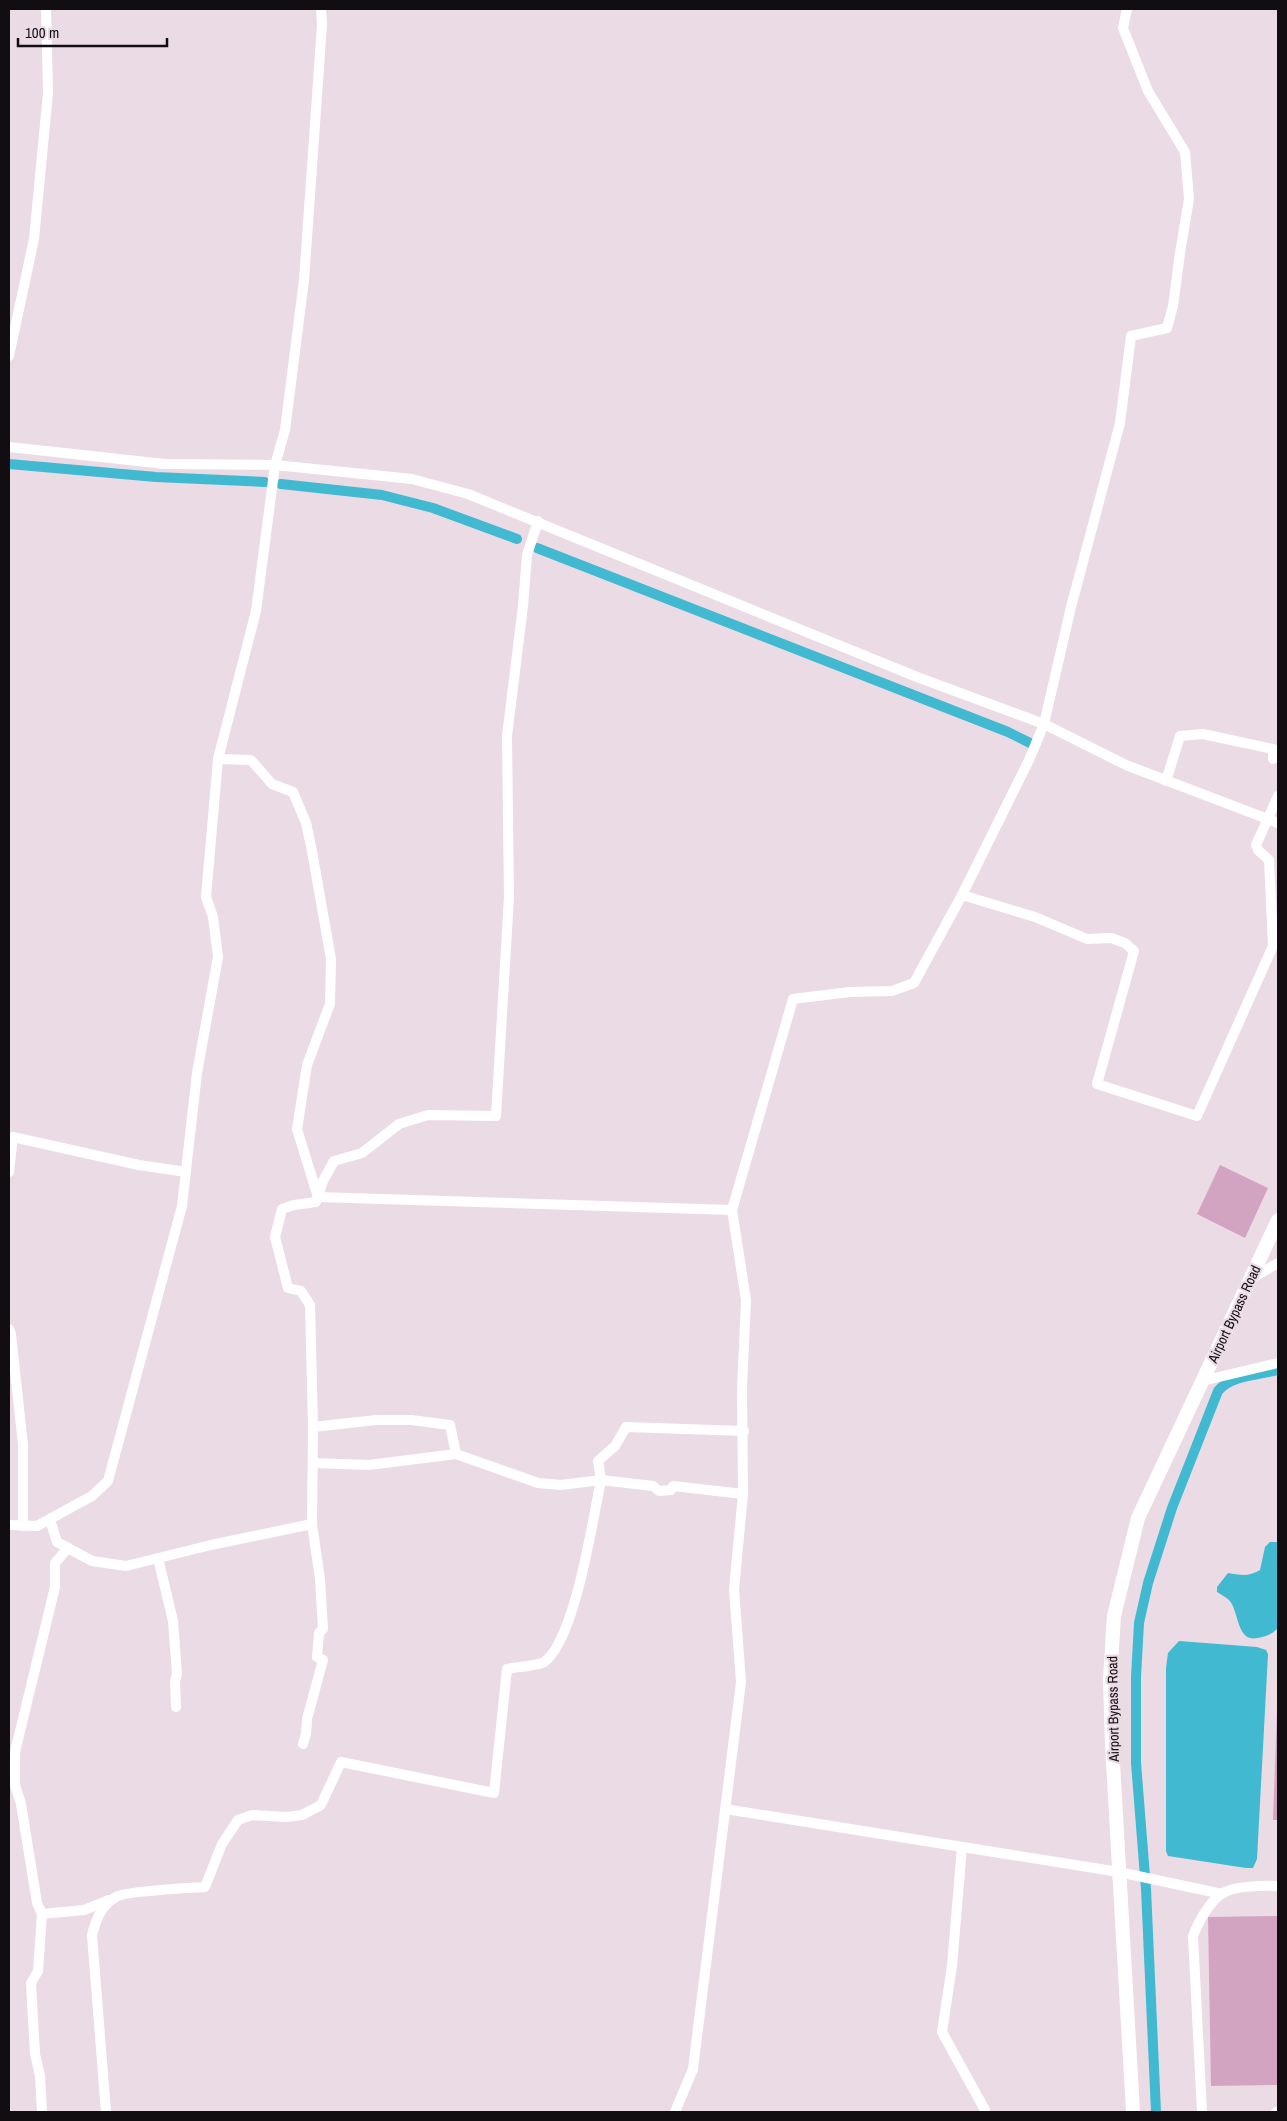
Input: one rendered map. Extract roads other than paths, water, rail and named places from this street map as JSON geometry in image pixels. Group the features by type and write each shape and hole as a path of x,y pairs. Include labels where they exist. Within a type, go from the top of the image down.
{"street":[{"path":"9,356 34,239 48,92 46,9"},
{"path":"9,1525 37,1526 92,1496 108,1480 182,1206 197,1073 218,957 213,917 206,897 218,759 256,611 275,465 285,430 304,280 322,24 321,9"},
{"path":"675,2112 693,2068 741,1682 734,1589 743,1494 744,1431 742,1389 746,1300 732,1210 793,999 850,992 892,991 914,983 962,895 1029,760 1044,724 1071,607 1120,424 1131,336 1167,328 1173,306 1190,199 1186,152 1148,91 1123,28 1127,9"},
{"path":"9,447 165,464 275,465 412,479 468,494 917,677 1044,724 1126,766 1278,823"},
{"path":"303,1744 307,1719 323,1660 317,1657 319,1633 323,1629 320,1579 312,1524 313,1427 310,1305 301,1291 288,1288 275,1237 282,1209 316,1202 323,1181 334,1161 362,1153 399,1124 428,1115 496,1116 509,897 507,736 523,606 527,555 538,521"},
{"path":"1166,781 1180,736 1203,734 1273,749 1273,759"},
{"path":"218,759 251,760 272,784 294,792 308,833 331,959 330,1004 307,1065 297,1129 318,1196"},
{"path":"962,895 1035,917 1087,939 1111,938 1125,943 1134,951 1097,1084 1197,1116 1273,946 1269,860 1256,848 1278,796"},
{"path":"9,1172 11,1137 139,1165 186,1172"},
{"path":"318,1196 732,1210"},
{"name":"Airport Bypass Road","path":"1133,2112 1110,1679 1114,1616 1138,1518 1278,1220"},
{"path":"1249,1280 1278,1263"},
{"path":"9,1329 23,1444 23,1526"},
{"path":"1202,1381 1278,1363"},
{"path":"313,1427 376,1420 411,1420 450,1425 456,1454"},
{"path":"106,2112 92,1935 96,1921 103,1908 118,1895 205,1887 222,1844 238,1820 252,1815 286,1817 302,1815 321,1805 341,1762 494,1793 507,1669 544,1663 554,1652 574,1608 601,1480 598,1460 615,1446 626,1427 744,1431"},
{"path":"313,1463 370,1465 456,1454 538,1483 561,1485 601,1480 654,1486 659,1491 671,1490 673,1486 743,1494"},
{"path":"50,1520 57,1542 92,1561 126,1566 312,1524"},
{"path":"42,2112 40,2076 35,2054 31,1984 38,1971 42,1914 36,1903 21,1804 12,1786 15,1752 55,1587 55,1563 68,1548"},
{"path":"158,1558 173,1621 177,1674 175,1681 176,1707"},
{"path":"726,1809 1119,1872 1222,1894 1256,1885 1278,1886"},
{"path":"962,1847 952,1966 942,2032 985,2110 984,2112"},
{"path":"1202,2112 1193,1936 1200,1919 1222,1894"},
{"path":"42,1914 84,1910 112,1899"}],"water":[{"path":"1270,1542 1278,1542 1278,1628 1266,1636 1250,1638 1242,1631 1230,1601 1217,1592 1217,1587 1228,1573 1248,1575 1260,1570 1265,1547"},
{"path":"1179,1641 1257,1647 1266,1650 1268,1654 1257,1859 1253,1868 1168,1856 1166,1851 1166,1668 1168,1653"}],"waterway":[{"path":"9,464 156,477 265,482"},
{"path":"281,484 382,495 433,508 517,539"},
{"path":"537,548 1008,732 1030,743"},
{"path":"1156,2112 1146,1889 1136,1763 1136,1677 1139,1623 1148,1583 1172,1508 1218,1391 1230,1382 1246,1376 1278,1370"}]}
